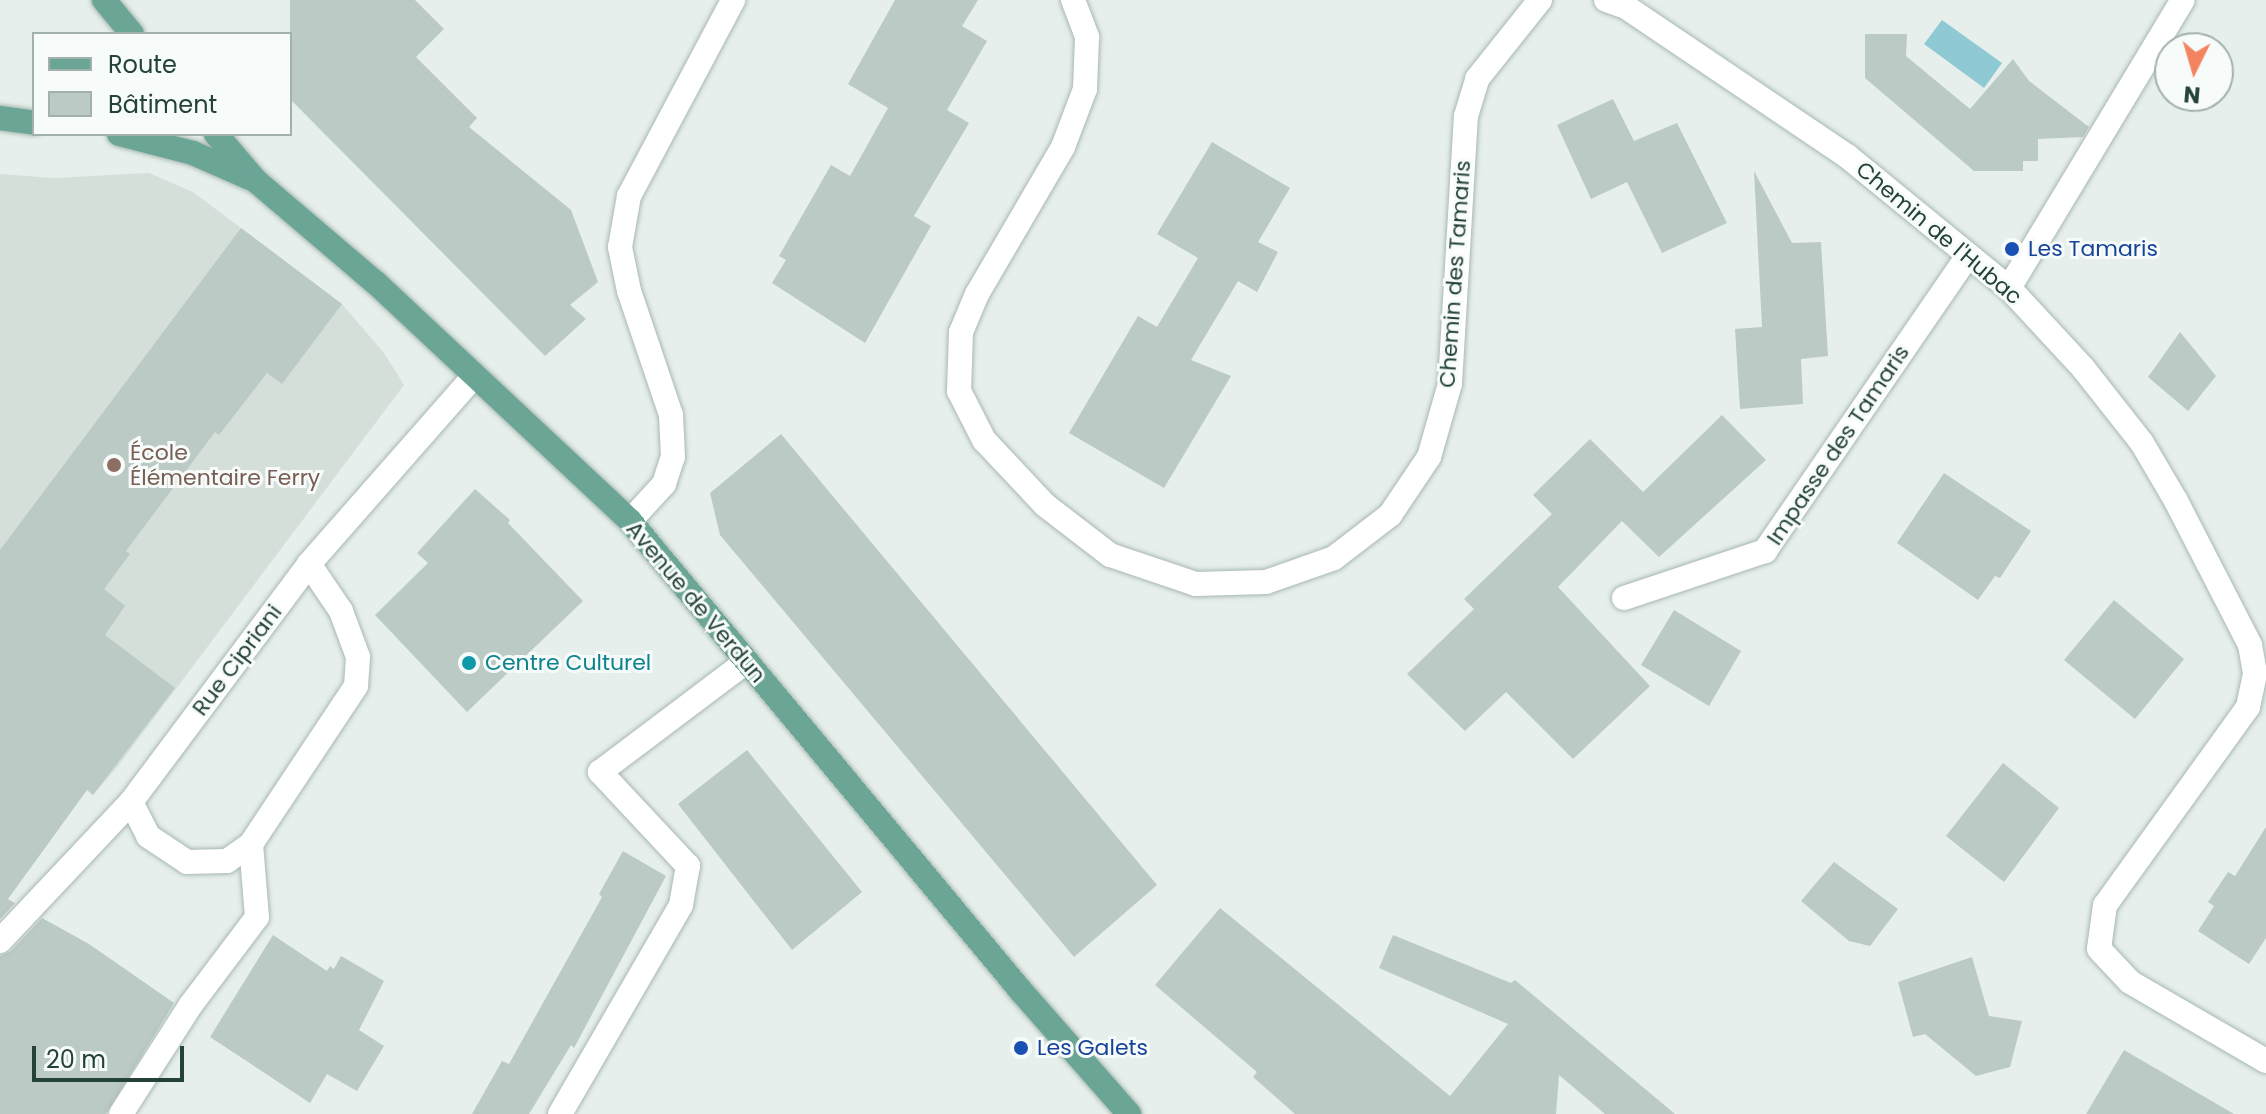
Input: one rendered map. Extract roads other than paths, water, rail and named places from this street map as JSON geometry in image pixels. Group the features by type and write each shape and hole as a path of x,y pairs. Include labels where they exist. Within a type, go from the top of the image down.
{"main road":[{"path":"105,1 105,32"},
{"path":"105,1 130,32"},
{"path":"3,119 32,113"},
{"path":"3,119 32,123"},
{"path":"127,136 193,153 256,181"},
{"name":"Avenue de Verdun","path":"218,136 256,181 376,283 630,521 1129,1114"}],"street":[{"path":"630,521 664,484 673,457 671,415 629,291 620,247 629,196 733,0"},
{"name":"Chemin des Tamaris","path":"1073,0 1087,37 1085,89 1063,147 977,294 961,332 959,391 984,440 1045,505 1110,555 1196,584 1266,582 1334,558 1390,515 1429,457 1450,384 1466,116 1477,79 1540,0"},
{"name":"Chemin de l'Hubac","path":"1606,0 1626,7 1847,156 2009,288 2083,368 2142,443 2176,501 2260,670 2248,707 2105,905 2099,949 2130,982 2266,1061"},
{"path":"2009,288 2183,0"},
{"name":"Impasse des Tamaris","path":"1624,598 1765,551 1968,256"},
{"name":"Rue Cipriani","path":"0,941 131,802 309,564 473,377"},
{"path":"131,802 148,836 187,862 227,861 251,844 356,686 358,657 341,611 309,564"},
{"path":"560,1114 681,905 688,866 600,772 746,662"},
{"path":"121,1114 190,1006 257,917 251,844"}],"water":[{"path":"1942,20 2002,63 1984,88 1924,44"}],"place":[{"name":"Les Tamaris","path":"2012,249"},
{"name":"École Élémentaire Ferry","path":"114,465"},
{"name":"Centre Culturel","path":"469,663"},
{"name":"Les Galets","path":"1021,1048"}]}
